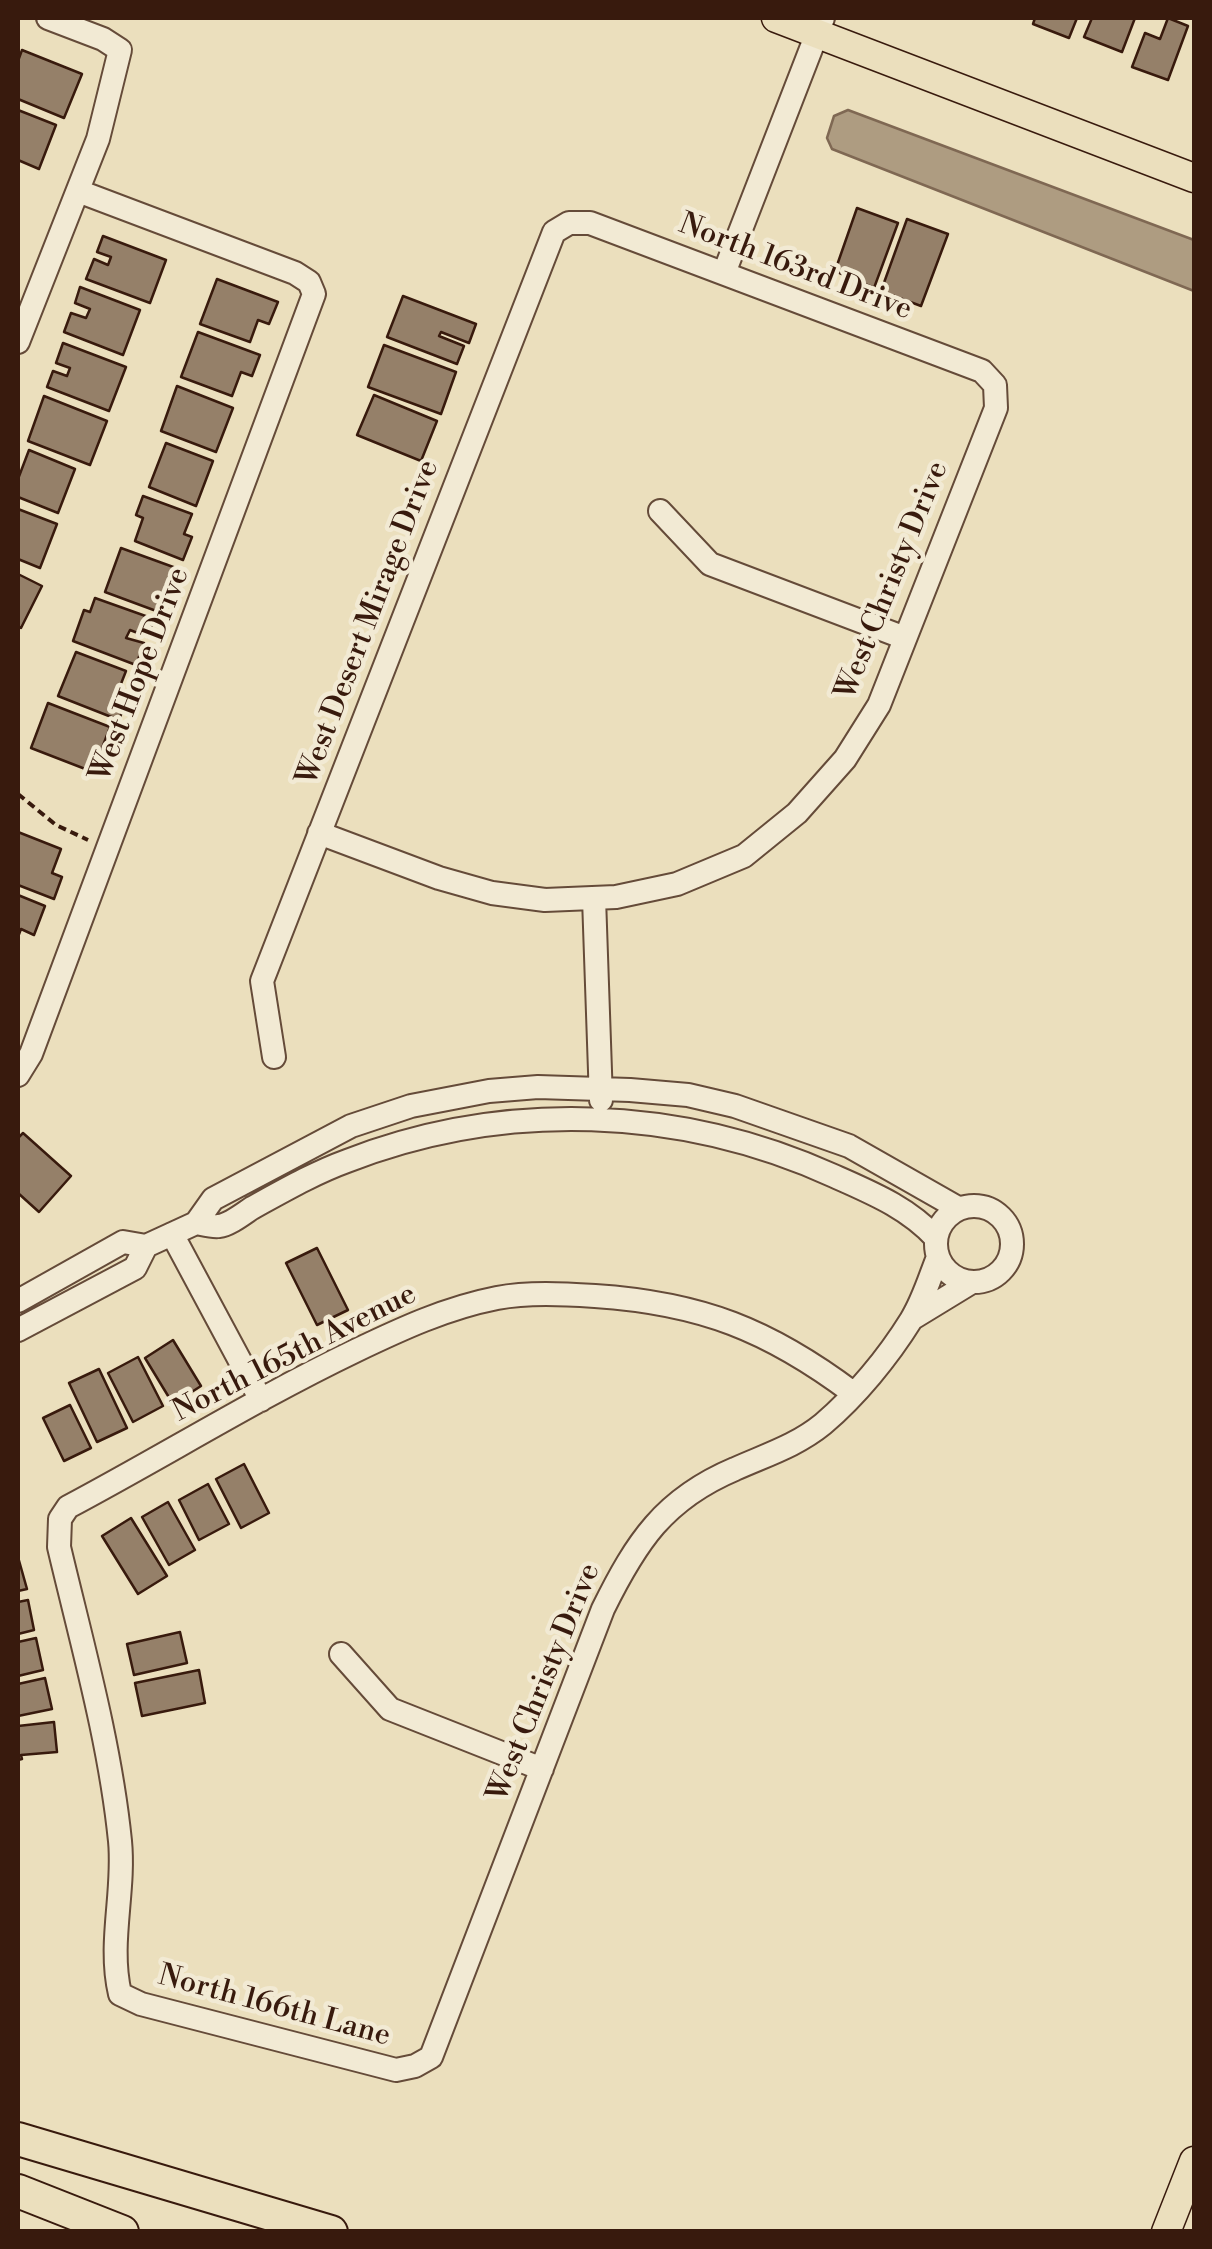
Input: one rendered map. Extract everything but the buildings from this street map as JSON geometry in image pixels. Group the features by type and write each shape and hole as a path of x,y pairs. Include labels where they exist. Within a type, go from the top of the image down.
{"highway":[{"path":"18,2139 332,2232"},
{"path":"18,2191 122,2232"}],"main road":[{"path":"776,18 820,25 1194,178"},
{"path":"1166,2232 1194,2161"}],"street":[{"path":"18,337 98,139 120,50 103,38 48,18"},
{"path":"724,274 820,25"},
{"name":"West Hope Drive","path":"18,1074 32,1054 314,294 308,282 296,274 78,192"},
{"name":"North 163rd Drive","path":"569,223 590,223 982,371 994,384"},
{"name":"West Desert Mirage Drive","path":"274,1057 262,981 554,232 569,223"},
{"name":"West Christy Drive","path":"319,833 438,878 492,893 545,900 616,898 677,884 744,856 797,813 846,759 879,704 996,408 994,384"},
{"path":"660,512 710,564 906,638"},
{"path":"594,898 602,1120"},
{"path":"18,1301 123,1242 146,1246 196,1222 213,1199 350,1126 411,1106 538,1086 688,1096 735,1106 850,1146 958,1208"},
{"path":"196,1222 219,1226 344,1162 400,1142 522,1119 602,1120 694,1130 795,1158 916,1216 937,1247 948,1273 972,1282"},
{"path":"982,1206 1004,1218 1013,1241 1012,1254 997,1275 972,1282 913,1318 948,1216 958,1208 982,1206"},
{"path":"172,1234 261,1400"},
{"path":"18,1330 134,1268 146,1246"},
{"name":"North 165th Avenue","path":"120,1994 114,1966 123,1871 114,1786 59,1547 60,1519 68,1507 313,1371 424,1318 499,1297 567,1294 648,1300 705,1312 807,1359 853,1393"},
{"name":"West Christy Drive","path":"416,2066 431,2057 604,1609 625,1564 650,1527 672,1504 734,1470 775,1455 822,1425 913,1318"},
{"path":"341,1654 390,1709 542,1769"},
{"name":"North 166th Lane","path":"120,1994 141,2004 343,2058 396,2070 416,2066"}],"path":[{"path":"18,794 56,825 108,848"}],"shaded area":[{"path":"848,110 1194,240 1194,291 832,149 827,138 834,116"}]}
